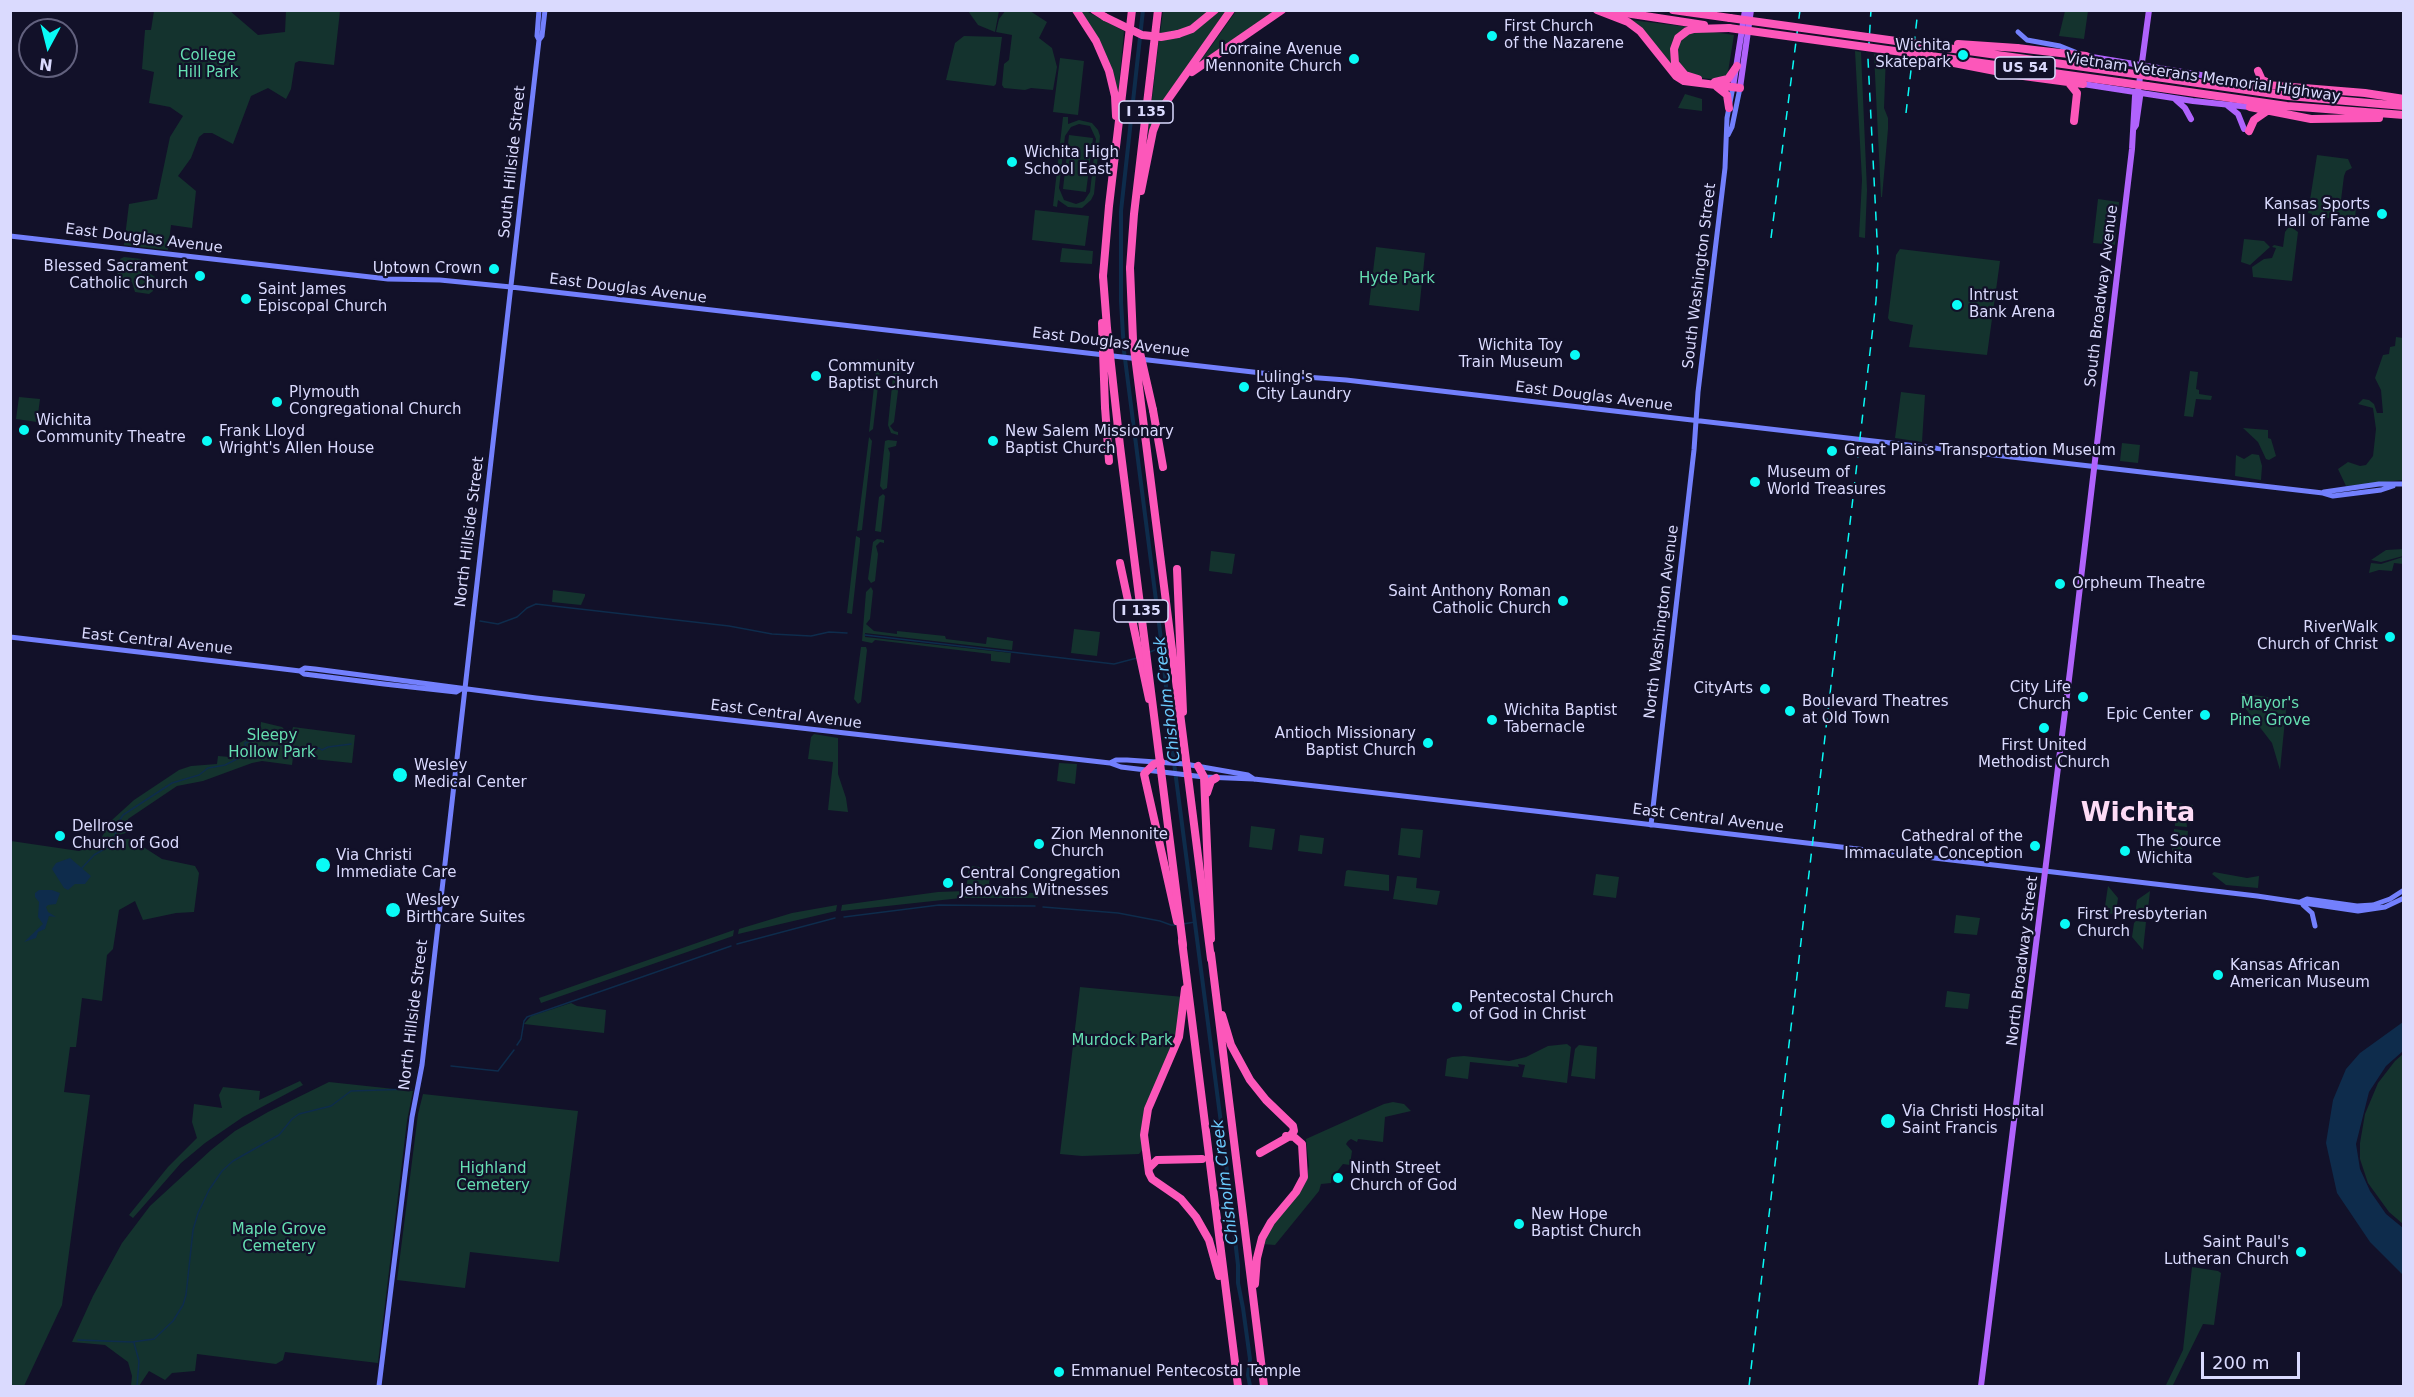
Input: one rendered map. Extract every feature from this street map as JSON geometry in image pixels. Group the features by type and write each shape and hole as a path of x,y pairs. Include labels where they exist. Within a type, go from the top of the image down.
{"highway":[{"path":"1076,10 1100,49 1113,83 1116,111 1115,160"},
{"path":"1094,10 1142,35 1161,37 1192,29 1215,10"},
{"path":"1115,160 1132,10"},
{"name":"I 135","path":"1158,10 1134,214 1129,291 1133,340 1264,1386"},
{"path":"1134,214 1153,131 1162,108 1231,10"},
{"path":"1173,90 1196,67 1282,10"},
{"path":"1597,10 1622,19 1640,31 1676,76 1684,81 1718,87 1725,92 1729,108"},
{"name":"Vietnam Veterans Memorial Highway","path":"1607,10 2287,106 2403,116"},
{"name":"Vietnam Veterans Memorial Highway","path":"1673,10 2288,96 2403,105"},
{"path":"1704,10 1730,18"},
{"path":"1729,28 1690,29 1678,38 1674,49 1675,63 1685,75 1735,87"},
{"path":"1905,42 2017,48 2085,56"},
{"path":"1903,52 2016,75 2083,84"},
{"path":"1715,82 1728,79 1737,66"},
{"path":"2258,71 2262,80 2273,85"},
{"path":"2068,82 2077,93 2074,121"},
{"path":"2255,84 2403,99"},
{"path":"1704,85 1735,87"},
{"path":"2250,107 2312,119 2403,116"},
{"path":"2247,130 2254,120 2267,111"},
{"name":"I 135","path":"1115,160 1103,276 1107,328 1237,1386"},
{"path":"1103,276 1102,333 1109,461"},
{"path":"1129,291 1163,467"},
{"path":"1120,563 1155,727"},
{"path":"1177,570 1183,741"},
{"path":"1161,762 1154,764 1144,774 1183,945"},
{"path":"1198,766 1204,777 1208,832 1211,959"},
{"path":"1206,812 1207,790 1211,781 1216,778"},
{"path":"1185,962 1183,1017 1176,1045 1145,1118 1144,1135 1152,1179 1181,1200 1204,1230 1215,1260 1230,1333"},
{"path":"1214,983 1227,1033 1243,1068 1266,1100 1291,1123 1294,1131 1260,1153"},
{"path":"1256,1319 1255,1268 1262,1238 1271,1222 1296,1192 1305,1177 1302,1144 1299,1139 1286,1136"},
{"path":"1149,1168 1157,1160 1202,1159"}],"main road":[{"name":"South Hillside Street","path":"511,287 539,40 539,10"},
{"name":"South Hillside Street","path":"539,40 542,36 545,10"},
{"name":"South Washington Street","path":"1696,421 1728,135 1732,127 1745,10"},
{"name":"South Washington Street","path":"1728,135 1726,127 1729,108 1752,10"},
{"name":"South Broadway Avenue","path":"2094,467 2134,128 2132,124 2135,96 2138,92 2149,10"},
{"path":"2018,32 2027,40 2060,46 2085,56 2255,84"},
{"path":"2083,84 2250,107"},
{"path":"2173,98 2184,107 2191,119"},
{"path":"2225,104 2238,114 2247,130"},
{"name":"East Douglas Avenue","path":"10,236 388,279 440,280 511,287 1130,358 1358,381 2338,496 2381,490 2403,484"},
{"name":"North Hillside Street","path":"379,1386 412,1117 422,1065 462,690 511,287"},
{"name":"North Washington Avenue","path":"1651,825 1696,421"},
{"name":"North Broadway Street","path":"1981,1386 2094,467"},
{"name":"East Central Avenue","path":"10,637 456,692 462,690"},
{"name":"East Central Avenue","path":"303,673 304,668 455,687 462,690 1110,763 1160,772 1216,778 1254,778 2300,902"},
{"name":"East Central Avenue","path":"1110,763 1116,760 1185,764 1254,778"},
{"path":"2300,902 2307,900 2357,906 2373,905 2390,899 2403,890"},
{"path":"2300,902 2308,905 2364,911 2385,907 2403,898"},
{"path":"2300,902 2312,913 2315,926"}],"green space":[{"path":"1006,10 1030,11 1047,22 1039,38 1052,48 1057,67 1053,90 1004,88 1002,85 1004,64 1009,60 1012,35 996,32 999,19"},
{"name":"College Hill Park","path":"154,11 230,11 258,35 285,32 286,11 340,11 334,65 299,61 295,63 291,89 286,99 268,88 251,96 233,144 212,133 204,133 199,137 191,158 178,176 196,191 192,228 171,225 168,250 124,245 129,204 157,199 170,137 183,116 170,107 149,103 154,72 142,69 145,30 151,30"},
{"path":"968,11 999,11 995,32 978,25"},
{"path":"1079,11 1086,11 1124,31 1118,94"},
{"path":"1163,11 1213,11 1190,28 1160,34"},
{"path":"1220,11 1229,11 1167,95 1148,133 1159,39 1191,33"},
{"path":"1236,11 1280,11 1198,63 1207,52"},
{"path":"2065,11 2088,11 2084,39 2059,36"},
{"path":"1631,20 1689,27 1674,45 1684,79"},
{"path":"1700,30 1734,35 1727,78 1721,80 1692,77 1684,72 1675,55 1681,37 1688,32"},
{"path":"964,36 1002,37 994,86 946,80 955,43"},
{"path":"1855,51 1861,52 1867,190 1865,238 1859,237 1862,180"},
{"path":"1874,54 1886,55 1884,108 1888,118 1888,129 1882,197 1881,197"},
{"path":"1060,58 1084,61 1078,115 1053,112"},
{"path":"1685,94 1702,99 1702,111 1678,108"},
{"path":"1063,117 1068,117 1068,124 1079,120 1092,123 1100,136 1094,194 1082,208 1068,207 1058,200 1057,207 1053,206","holes":["1079,124 1090,126 1096,139 1090,192 1084,201 1076,204 1064,200 1059,188 1065,136 1071,127"]},
{"path":"1069,135 1093,138 1086,192 1063,189"},
{"path":"2317,155 2348,159 2352,168 2346,171 2344,176 2341,200 2344,207 2356,203 2355,223 2318,216 2312,219 2312,214 2308,213"},
{"path":"2098,199 2119,202 2115,245 2093,243"},
{"path":"1035,210 1089,216 1085,246 1032,240"},
{"path":"2291,227 2298,232 2292,281 2253,277 2252,267 2264,259 2272,258 2276,248 2272,247 2274,245 2283,247 2285,232"},
{"path":"2244,239 2264,241 2270,247 2250,265 2241,262"},
{"name":"Hyde Park","path":"1376,247 1425,253 1419,311 1369,305"},
{"path":"1062,248 1093,251 1092,264 1060,262"},
{"path":"1900,249 2000,261 1987,355 1909,347 1913,325 1890,321 1888,318 1896,255"},
{"path":"124,257 141,259 143,267 141,275 149,273 155,277 153,291 149,294 135,292 132,282 117,278 120,259"},
{"path":"2396,337 2403,338 2403,480 2346,486 2338,469 2348,462 2360,466 2366,465 2373,456 2376,429 2373,408 2358,404 2363,399 2369,400 2374,404 2377,413 2383,413 2381,390 2375,378 2383,355 2389,354 2390,347 2395,346"},
{"path":"877,359 881,361 873,429 869,432"},
{"path":"897,362 901,368 894,422 890,426 898,432 898,435 891,433 888,425 894,366"},
{"path":"2190,371 2198,372 2196,389 2199,390 2199,394 2212,396 2211,400 2196,399 2193,417 2184,416"},
{"path":"1901,392 1925,395 1922,442 1895,438"},
{"path":"19,397 40,399 37,422 16,419"},
{"path":"2243,428 2268,430 2268,438 2271,439 2276,456 2269,460 2266,459 2258,442"},
{"path":"869,437 872,441 862,530 857,531"},
{"path":"885,441 897,441 896,446 888,448 890,453 887,488 883,490 880,486"},
{"path":"2122,443 2140,445 2138,463 2120,461"},
{"path":"2252,454 2259,455 2262,466 2261,480 2235,476 2236,455 2244,459"},
{"path":"883,494 885,496 881,532 875,531 879,497"},
{"path":"856,536 860,538 860,542 852,614 847,613"},
{"path":"877,539 884,540 884,543 880,542 876,546 878,554 875,581 871,583 868,579 873,542"},
{"path":"2403,549 2403,556 2381,562 2371,560 2386,550"},
{"path":"1211,551 1235,554 1232,574 1209,571"},
{"path":"2403,557 2403,564 2394,563 2392,571 2379,570 2369,573 2371,563 2381,564"},
{"path":"871,587 873,591 870,619 866,624 874,631 945,636 946,639 986,644 987,637 1013,641 1012,650 865,633 865,637 1011,653 1010,663 991,661 991,654 875,640 872,643 862,641 866,592"},
{"path":"553,590 585,594 585,596 581,605 552,602"},
{"path":"1074,629 1100,632 1097,656 1071,653"},
{"path":"861,647 866,647 867,650 861,702 858,704 854,699"},
{"name":"Mayor's Pine Grove","path":"2241,693 2287,700 2280,770 2272,743 2245,708"},
{"name":"Sleepy Hollow Park","path":"261,722 282,727 287,732 292,731 293,727 355,735 352,763 293,757 292,765 262,761 252,763 203,781 177,786 128,819 126,833 100,840 112,820 134,800 179,770 191,766 217,764 218,756 230,757 232,747 260,732"},
{"path":"814,734 838,738 838,774 848,812 828,810 833,762 808,759 811,737"},
{"path":"1059,763 1077,764 1075,784 1057,781"},
{"path":"2177,803 2193,805 2191,825 2190,820 2186,819 2187,827 2175,826 2175,820 2180,815"},
{"path":"1251,826 1275,829 1272,850 1249,847"},
{"path":"1401,828 1423,830 1420,858 1398,855"},
{"path":"2174,829 2188,831 2187,841 2180,852 2172,851"},
{"path":"1300,835 1324,838 1322,854 1298,851"},
{"path":"117,839 131,839 162,859 195,866 199,873 194,912 176,913 143,920 135,901 119,910 113,949 107,955 102,1001 82,998 76,1047 70,1047 64,1092 90,1095 62,1305 24,1386 11,1386 11,841 79,851"},
{"path":"969,866 991,868 988,892 1038,893 1038,898 961,898 841,911 842,905 938,892 966,891"},
{"path":"1348,870 1389,875 1389,891 1344,886"},
{"path":"2214,872 2247,878 2259,876 2258,888 2226,885 2212,874"},
{"path":"1596,874 1619,877 1616,898 1593,895"},
{"path":"1397,876 1417,878 1416,888 1440,891 1437,905 1393,899"},
{"path":"2108,886 2118,898 2114,914 2104,913"},
{"path":"2150,891 2147,918 2137,917 2135,915 2137,900"},
{"path":"837,905 836,911 738,934 739,929 792,913"},
{"path":"1956,915 1980,918 1977,935 1954,933"},
{"path":"2136,921 2146,922 2143,950 2132,937"},
{"path":"734,930 733,936 541,1003 539,998"},
{"name":"Murdock Park","path":"1080,987 1183,997 1178,1035 1144,1112 1143,1149 1139,1154 1082,1156 1060,1154"},
{"path":"1947,991 1970,994 1968,1009 1945,1007"},
{"path":"571,1003 606,1010 604,1033 524,1024 531,1016"},
{"path":"1567,1044 1571,1047 1567,1083 1522,1077 1525,1065 1518,1064 1519,1067 1470,1062 1468,1079 1445,1076 1447,1059 1452,1057 1464,1056 1509,1061 1526,1057 1548,1046"},
{"path":"1579,1045 1597,1047 1595,1079 1571,1076 1575,1049"},
{"path":"2403,1054 2403,1224 2389,1212 2368,1183 2360,1159 2360,1143 2365,1114 2378,1083"},
{"path":"300,1081 303,1085 243,1117 205,1143 181,1163 133,1218 129,1215 168,1167 197,1138 192,1122 194,1104 222,1108 219,1095 223,1087 260,1091 259,1100"},
{"name":"Maple Grove Cemetery","path":"329,1082 413,1091 407,1121 378,1363 285,1352 283,1360 276,1364 197,1354 195,1371 172,1373 165,1380 149,1371 139,1386 131,1386 132,1376 128,1362 105,1345 72,1342 93,1296 122,1243 150,1206 235,1131"},
{"name":"Highland Cemetery","path":"423,1094 578,1111 559,1262 470,1252 465,1288 397,1280 418,1114"},
{"path":"1393,1102 1404,1104 1411,1111 1385,1117 1383,1142 1358,1139 1357,1142 1351,1139 1348,1141 1346,1144 1352,1151 1350,1165 1343,1164 1335,1174 1332,1174 1331,1183 1321,1184 1319,1191 1275,1245 1262,1244 1267,1231 1306,1180 1309,1166 1306,1139"},
{"path":"2192,1267 2221,1273 2214,1325 2203,1324 2173,1385 2166,1385 2183,1350"}],"water":[{"path":"70,858 91,876 85,884 75,884 68,890 64,888 52,869 56,863"},
{"path":"39,890 52,890 60,893 56,904 46,907 48,912 56,917 49,916 45,929 38,932 36,938 24,942 43,924 38,917 39,902 35,897 35,893"},
{"path":"2403,1022 2403,1051 2386,1066 2369,1092 2356,1144 2360,1169 2370,1191 2386,1214 2403,1228 2403,1275 2370,1242 2337,1193 2326,1143 2333,1100 2346,1069 2360,1053"}],"waterway":[{"name":"Chisholm Creek","path":"1143,10 1121,211 1121,302 1124,351 1162,647 1173,755 1224,1146 1238,1265 1238,1283 1250,1359 1248,1375 1250,1386"},
{"path":"480,621 498,624 517,617 536,604 729,626 772,634 811,636 829,632 847,633"},
{"path":"865,635 1114,664 1137,658"},
{"path":"1150,652 1162,647"},
{"path":"82,868 94,855 113,844 118,823 123,815 172,783 199,775 208,768 225,765 237,759 246,750 245,743 258,738 262,733 271,734 283,746 291,750 319,748 322,750 351,744"},
{"path":"844,917 939,905 1035,906"},
{"path":"1043,907 1118,913 1178,925"},
{"path":"737,944 835,918"},
{"path":"1183,924 1195,922"},
{"path":"517,1045 527,1017 731,946"},
{"path":"451,1066 498,1071 514,1050"},
{"path":"78,1340 132,1342 154,1339 173,1321 186,1295 193,1230 198,1213 209,1190 222,1171 233,1161 279,1135 299,1114 331,1106 351,1091 411,1089"},
{"path":"134,1343 139,1361 137,1386"}],"railway":[{"path":"1771,238 1800,10"},
{"path":"1749,1386 1876,301 1878,258 1868,59 1871,10"},
{"path":"1906,113 1918,10"}],"place":[{"name":"First Church of the Nazarene","path":"1492,36"},
{"name":"Wichita Skatepark","path":"1963,55"},
{"name":"Lorraine Avenue Mennonite Church","path":"1354,59"},
{"name":"Wichita High School East","path":"1012,162"},
{"name":"Kansas Sports Hall of Fame","path":"2382,214"},
{"name":"Uptown Crown","path":"494,269"},
{"name":"Blessed Sacrament Catholic Church","path":"200,276"},
{"name":"Saint James Episcopal Church","path":"246,299"},
{"name":"Intrust Bank Arena","path":"1957,305"},
{"name":"Wichita Toy Train Museum","path":"1575,355"},
{"name":"Community Baptist Church","path":"816,376"},
{"name":"Luling's City Laundry","path":"1244,387"},
{"name":"Plymouth Congregational Church","path":"277,402"},
{"name":"Wichita Community Theatre","path":"24,430"},
{"name":"Frank Lloyd Wright's Allen House","path":"207,441"},
{"name":"New Salem Missionary Baptist Church","path":"993,441"},
{"name":"Great Plains Transportation Museum","path":"1832,451"},
{"name":"Museum of World Treasures","path":"1755,482"},
{"name":"Orpheum Theatre","path":"2060,584"},
{"name":"Saint Anthony Roman Catholic Church","path":"1563,601"},
{"name":"RiverWalk Church of Christ","path":"2390,637"},
{"name":"CityArts","path":"1765,689"},
{"name":"City Life Church","path":"2083,697"},
{"name":"Boulevard Theatres at Old Town","path":"1790,711"},
{"name":"Epic Center","path":"2205,715"},
{"name":"Wichita Baptist Tabernacle","path":"1492,720"},
{"name":"First United Methodist Church","path":"2044,728"},
{"name":"Antioch Missionary Baptist Church","path":"1428,743"},
{"name":"Wesley Medical Center","path":"400,775"},
{"name":"Dellrose Church of God","path":"60,836"},
{"name":"Zion Mennonite Church","path":"1039,844"},
{"name":"Cathedral of the Immaculate Conception","path":"2035,846"},
{"name":"The Source Wichita","path":"2125,851"},
{"name":"Via Christi Immediate Care","path":"323,865"},
{"name":"Central Congregation Jehovahs Witnesses","path":"948,883"},
{"name":"Wesley Birthcare Suites","path":"393,910"},
{"name":"First Presbyterian Church","path":"2065,924"},
{"name":"Kansas African American Museum","path":"2218,975"},
{"name":"Pentecostal Church of God in Christ","path":"1457,1007"},
{"name":"Via Christi Hospital Saint Francis","path":"1888,1121"},
{"name":"Ninth Street Church of God","path":"1338,1178"},
{"name":"New Hope Baptist Church","path":"1519,1224"},
{"name":"Saint Paul's Lutheran Church","path":"2301,1252"},
{"name":"Emmanuel Pentecostal Temple","path":"1059,1372"}],"district":[{"name":"Wichita","path":"2138,814"}]}
